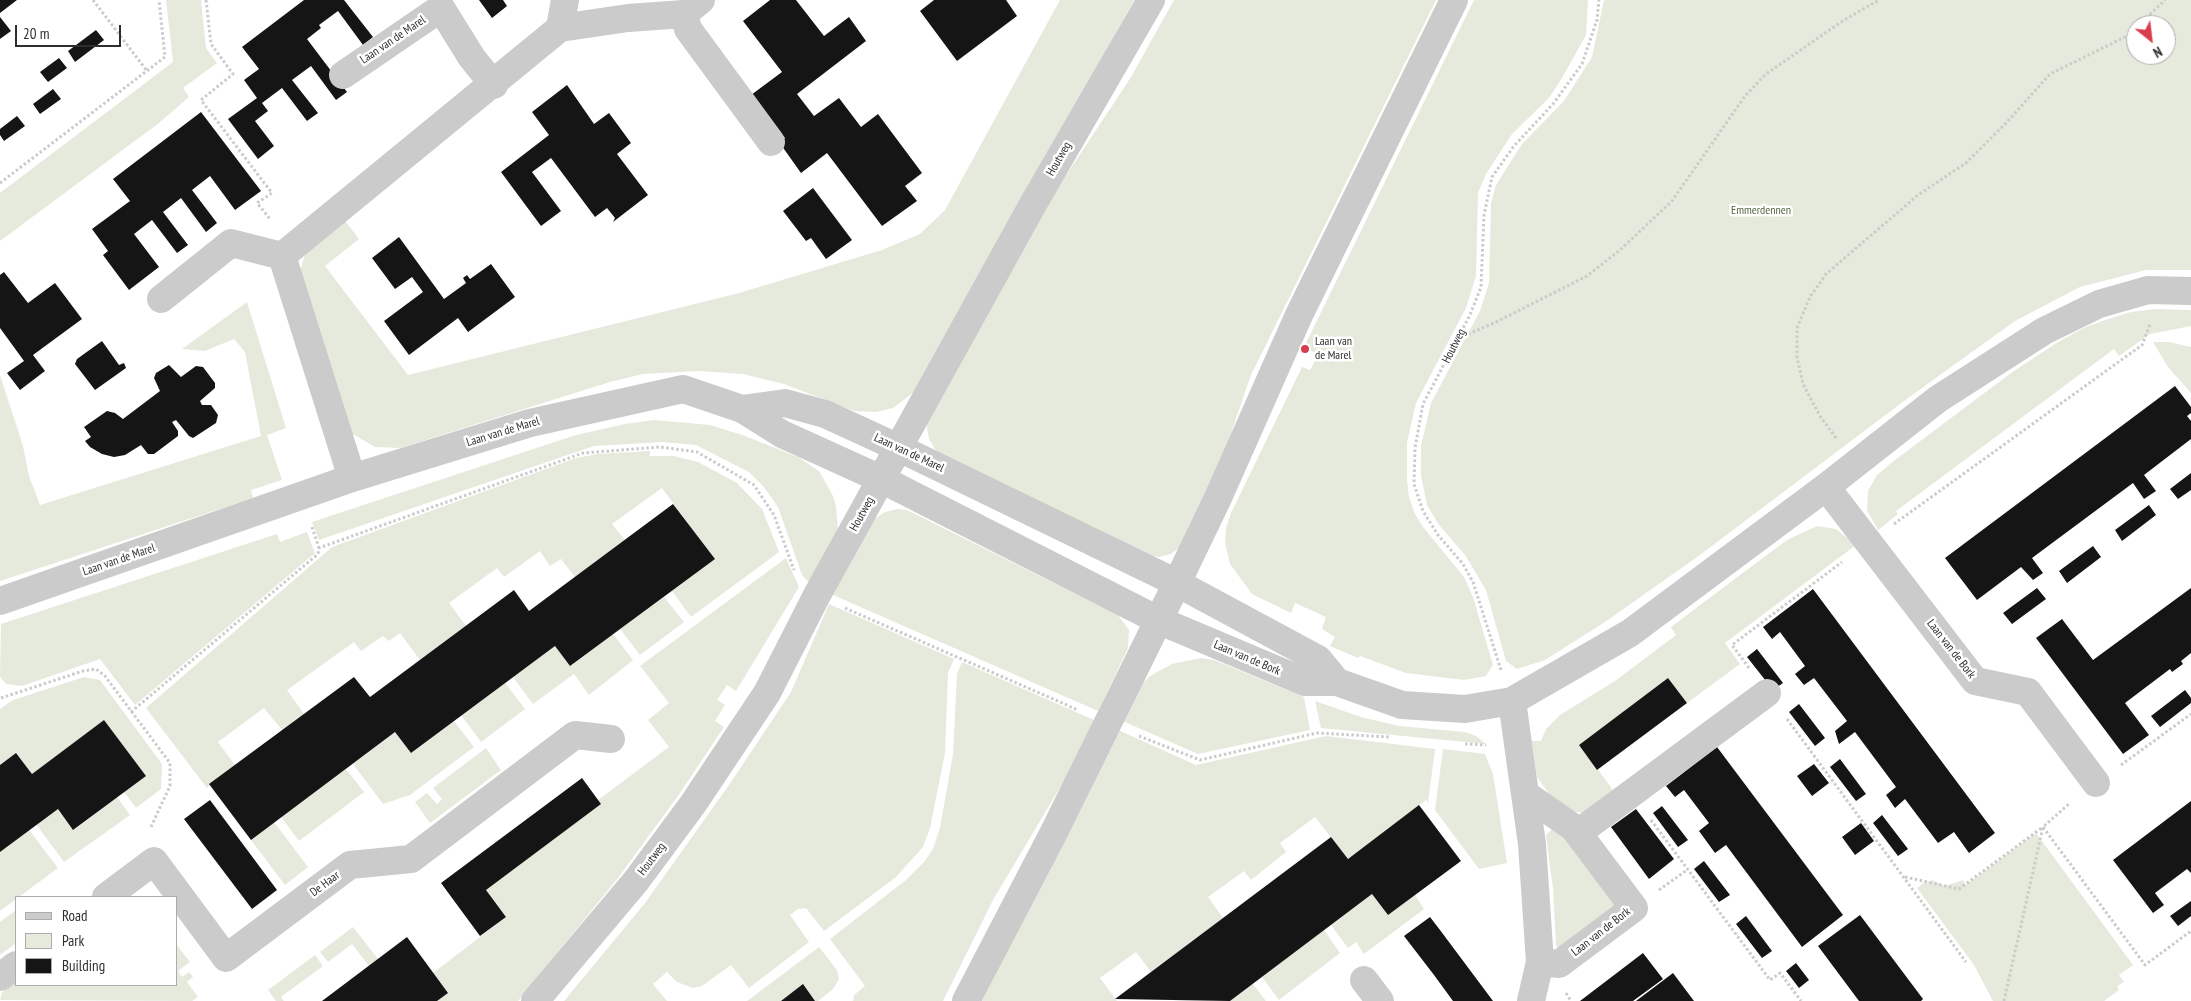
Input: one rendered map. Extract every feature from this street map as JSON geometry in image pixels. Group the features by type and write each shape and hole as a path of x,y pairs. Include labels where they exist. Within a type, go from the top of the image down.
{"street":[{"path":"560,28 565,0"},
{"name":"Houtweg","path":"535,1001 636,881 693,804 767,693 881,479 1032,206 1151,0"},
{"path":"966,1001 1177,583 1217,500 1299,315 1454,0"},
{"path":"161,299 231,243 287,252 494,85 560,28 692,7 688,28 772,142"},
{"name":"Laan van de Marel","path":"344,75 441,8 472,58 494,85"},
{"path":"287,252 352,478"},
{"name":"Laan van de Bork","path":"1158,620 1305,682 1337,682 1402,705 1465,709 1512,700 1630,633 1826,487 1938,399 2044,331 2099,304 2148,290 2191,291"},
{"name":"Laan van de Marel","path":"0,601 352,478 530,422 683,388 742,409 782,434 881,479 1158,620"},
{"name":"Laan van de Marel","path":"742,409 785,403 825,414 1177,583"},
{"name":"Laan van de Bork","path":"1826,487 1975,681 2028,692 2096,783"},
{"path":"1177,583 1318,659 1337,682"},
{"path":"1578,833 1767,693"},
{"path":"1512,700 1532,844 1540,962 1531,1001"},
{"name":"De Haar","path":"154,861 226,958 350,865 411,859 575,735 611,739"},
{"name":"Laan van de Bork","path":"1525,794 1574,828 1634,908 1559,964 1540,962"},
{"path":"107,896 154,861"},
{"path":"0,977 15,966"},
{"path":"1364,980 1380,1001"}],"path":[{"path":"93,0 147,71"},
{"path":"0,183 165,57 159,0"},
{"path":"206,0 212,44 233,74 201,100 272,193 257,202 287,252"},
{"name":"Houtweg","path":"1512,700 1473,582 1423,511 1414,484 1415,448 1423,404 1458,338 1481,287 1484,215 1492,177 1514,146 1553,104 1582,64 1597,20 1598,0"},
{"path":"1458,338 1498,321 1586,276 1620,250 1672,201 1746,96 1766,74 1844,20 1879,0"},
{"path":"2149,15 2165,0"},
{"path":"1838,440 1820,416 1803,384 1797,357 1797,328 1810,296 1826,274 1918,195 1966,162 2006,123 2050,74 2126,36"},
{"path":"0,697 83,671 96,669 105,676 170,763 170,786 148,832 154,843 154,861"},
{"path":"1905,877 1959,888 2043,827 2057,812 2191,714"},
{"path":"1632,794 1770,980 1780,973 1801,1001"},
{"path":"2043,827 2146,965 2191,931"},
{"path":"2004,1001 2043,827"}],"green space":[{"path":"166,0 201,0 206,48 217,63 183,88 189,97 159,123 0,241 0,193 173,62"},
{"path":"1060,0 1134,0 918,389 893,408 876,412 854,411 784,384 743,374 698,371 643,374 610,382 400,448 375,447 351,433 300,272 305,254 343,218 359,239 325,266 408,375 739,293 882,250 920,234 945,210"},
{"path":"1174,0 1436,0 1251,375 1218,471 1179,548 1171,554 1159,557 1146,555 941,455 929,439 927,428 928,419 1061,183 1131,77"},
{"path":"1474,0 1588,0 1586,35 1562,78 1549,98 1512,134 1486,174 1478,193 1476,276 1466,308 1416,403 1407,443 1407,480 1409,497 1415,514 1423,527 1464,577 1473,597 1493,665 1486,676 1464,680 1406,673 1360,656 1358,658 1330,646 1335,637 1322,629 1326,617 1295,603 1291,613 1252,594 1230,564 1225,542 1226,528 1231,513 1302,367 1310,370 1318,355 1304,347"},
{"name":"Emmerdennen","path":"1604,0 2191,0 2191,270 2146,270 2080,287 2015,321 1904,401 1700,555 1605,622 1545,660 1517,669 1506,661 1486,590 1465,555 1439,525 1427,505 1421,476 1421,446 1431,403 1480,311 1489,283 1491,203 1496,185 1522,144 1564,101 1592,57"},
{"path":"247,302 286,428 267,435 282,480 251,490 253,498 0,581 0,375 23,446 29,476 40,505 261,436 245,352 234,339 205,351 182,349"},
{"path":"2155,309 2191,310 2191,326 2150,334 2119,356 2114,349 1896,511 1898,514 1878,530 1867,510 1868,491 1877,475 1891,463 2011,373 2058,342 2086,327 2108,319 2131,312"},
{"path":"2153,342 2169,342 2191,347 2191,393 2168,367"},
{"path":"654,420 710,425 745,436 798,457 819,471 833,496 836,506 838,532 813,587 802,575 778,507 763,486 749,472 696,445 663,442 594,446 319,540 312,522 576,435 625,424"},
{"path":"650,451 650,456 674,456 698,462 737,483 762,509 779,552 691,617 672,591 714,559 662,488 612,524 625,540 575,577 561,559 550,566 540,551 504,577 497,568 449,603 466,626 420,660 400,633 389,641 383,636 361,651 354,642 287,690 304,714 282,730 264,708 218,742 235,765 207,788 146,708 332,547 576,458 598,454"},
{"path":"898,509 907,510 1118,615 1129,630 1128,648 1098,711 833,595 873,520 885,512"},
{"path":"1817,526 1836,529 1856,545 1725,643 1740,664 1687,703 1668,678 1579,745 1611,787 1613,794 1589,812 1582,813 1569,810 1549,794 1537,777 1532,741 1541,741 1546,729 1560,715 1615,681 1676,635 1671,627 1787,540"},
{"path":"307,532 315,553 135,705 100,659 22,686 6,684 0,677 1,624 277,534 280,542"},
{"path":"786,558 799,587 736,691 727,685 717,700 725,705 715,721 724,727 680,793 618,878 518,1001 437,1001 448,993 433,973 506,917 486,890 562,833 598,800 669,747 648,720 669,703 640,666"},
{"path":"664,597 684,622 640,655 620,629"},
{"path":"829,604 954,659 948,673 945,753 930,828 923,847 896,877 824,931 806,908 798,909 790,915 809,942 749,988 731,965 702,986 693,988 677,982 667,972 653,984 667,1001 564,1001 645,903 729,785 791,692"},
{"path":"613,634 633,660 589,695 574,674 533,704 513,677 555,646 570,666"},
{"path":"1201,658 1214,660 1304,697 1310,730 1198,754 1120,720 1135,691 1150,676 1172,664"},
{"path":"962,662 1094,720 1071,769 993,900 943,1001 853,1001 854,995 865,986 830,939 906,880 924,862 933,849 940,828 953,754 957,674"},
{"path":"84,677 100,680 162,764 161,789 136,808 124,792 146,776 104,720 32,774 16,753 0,765 0,709 13,700"},
{"path":"505,683 525,709 481,742 461,715"},
{"path":"1315,701 1361,717 1399,726 1465,732 1476,736 1486,744 1321,728"},
{"path":"454,721 474,747 410,795 383,804 353,764 395,732 411,753"},
{"path":"1116,729 1196,765 1326,736 1435,749 1428,803 1426,800 1348,859 1315,817 1280,843 1286,852 1251,880 1244,871 1208,897 1223,918 1151,972 1136,952 1100,978 1117,1001 982,1001"},
{"path":"486,748 501,770 430,823 415,802 427,793 437,804 442,799 433,788"},
{"path":"1443,749 1485,754 1493,774 1507,863 1479,869 1435,810"},
{"path":"346,769 364,792 299,841 281,817"},
{"path":"117,797 130,815 64,862 36,824 58,809 74,830"},
{"path":"274,822 308,867 285,885 251,840"},
{"path":"1552,829 1560,831 1613,900 1616,908 1558,950 1546,835"},
{"path":"29,830 58,868 20,896 15,896 15,900 0,911 0,852"},
{"path":"2036,833 2133,965 2119,975 2124,982 2117,986 2119,990 2104,1001 1993,1001 1974,965 1917,888 1926,881 1927,883 1932,880 1945,886 1963,880 1966,885"},
{"path":"1372,894 1388,915 1415,895 1424,909 1364,954 1356,942 1348,948 1331,925"},
{"path":"15,911 15,944 0,955 0,922"},
{"path":"353,927 378,959 369,966 352,944 328,962 320,952"},
{"path":"1324,930 1340,953 1279,1000 1262,977"},
{"path":"178,947 190,962 178,971"},
{"path":"819,947 837,970 839,979 833,989 818,1001 815,1001 803,985 781,1001 747,1001"},
{"path":"315,955 323,966 281,997 284,1001 276,1001 268,990"},
{"path":"178,971 182,977 189,972 193,977 187,982 198,997 192,1001 0,1000 2,992 15,983 15,986 178,986"},
{"path":"1253,984 1266,1001 1230,1001"}],"building":[{"path":"0,0 17,0 0,13"},
{"path":"304,0 344,0 373,37 363,45 338,11 319,25 321,28 307,39 347,92 336,100 311,66 292,80 318,113 307,121 282,88 262,103 268,111 255,121 274,146 258,159 228,119 257,98 244,80 259,69 242,47"},
{"path":"479,0 503,0 507,6 492,18"},
{"path":"770,0 796,0 824,36 849,17 866,41 797,94 814,116 839,98 861,127 878,114 922,173 905,186 917,201 882,226 827,153 801,173 779,142 785,138 751,95 782,72 743,21"},
{"path":"934,0 1006,0 1017,16 957,61 920,11"},
{"path":"0,17 11,31 0,39"},
{"path":"96,30 104,40 75,62 68,51"},
{"path":"59,58 67,68 48,82 40,72"},
{"path":"567,85 594,124 609,113 631,143 617,154 648,195 613,222 615,218 607,208 595,217 551,158 532,172 561,211 541,226 501,172 549,135 532,112"},
{"path":"53,89 61,99 40,114 33,104"},
{"path":"201,112 261,191 235,210 210,176 192,190 217,223 206,232 181,198 163,212 188,245 177,253 152,220 134,234 159,267 129,290 103,255 108,251 92,229 130,201 113,179"},
{"path":"17,116 25,126 4,141 0,135 0,129"},
{"path":"813,188 852,240 826,259 811,238 806,241 783,211"},
{"path":"399,237 444,299 466,283 463,278 467,275 470,279 491,264 515,297 468,332 458,318 409,355 384,321 423,292 412,277 395,289 372,258"},
{"path":"4,272 28,303 55,283 82,319 33,355 45,371 20,390 7,373 24,361 0,328 0,275"},
{"path":"102,341 119,365 124,363 126,368 95,390 75,364 77,359"},
{"path":"169,365 181,377 196,366 203,367 215,383 215,388 200,401 202,405 211,405 218,415 216,423 193,438 189,436 176,420 172,422 178,431 178,436 154,454 148,454 141,445 125,455 114,457 102,454 90,447 85,441 91,437 84,427 107,411 115,413 123,419 160,391 154,378 156,373"},
{"path":"2175,386 2191,407 2191,413 2187,416 2191,421 2191,439 2144,475 2156,491 2144,499 2133,483 2032,558 2043,573 2033,580 2021,567 1977,600 1945,558"},
{"path":"2191,473 2191,490 2178,499 2170,489"},
{"path":"673,504 715,559 570,666 555,646 411,753 395,732 251,840 209,784 354,677 370,697 514,590 529,611"},
{"path":"2149,505 2156,515 2122,541 2115,530"},
{"path":"2093,546 2101,557 2067,583 2059,571"},
{"path":"2037,588 2046,599 2012,624 2003,613"},
{"path":"2191,588 2191,653 2181,661 2183,664 2172,672 2170,669 2125,703 2149,735 2123,754 2036,638 2062,619 2093,660"},
{"path":"1813,589 1995,833 1969,853 1954,832 1938,843 1905,799 1895,808 1886,795 1896,787 1855,732 1839,744 1835,731 1847,721 1814,678 1804,685 1795,674 1805,666 1780,632 1772,639 1763,627"},
{"path":"1757,649 1783,683 1773,690 1747,657"},
{"path":"1668,678 1687,703 1597,770 1579,745"},
{"path":"2185,690 2191,698 2191,703 2160,727 2151,716"},
{"path":"1799,704 1825,738 1815,746 1789,712"},
{"path":"104,720 146,776 73,830 58,809 0,852 0,765 16,753 32,774"},
{"path":"1717,747 1843,915 1802,947 1726,845 1715,853 1699,831 1709,823 1684,790 1675,797 1666,786"},
{"path":"1840,759 1866,794 1856,801 1830,767"},
{"path":"1814,764 1829,783 1812,796 1797,776"},
{"path":"582,778 601,804 486,890 506,917 480,936 441,883"},
{"path":"210,800 277,890 252,909 184,819"},
{"path":"2191,801 2191,873 2187,869 2155,893 2164,905 2153,913 2113,860"},
{"path":"1419,805 1461,861 1388,915 1372,894 1230,1001 1115,999 1331,837 1348,859"},
{"path":"1662,806 1688,840 1678,847 1653,813"},
{"path":"1636,809 1674,859 1649,879 1611,827"},
{"path":"1882,815 1908,849 1898,856 1873,823"},
{"path":"1861,823 1874,841 1855,855 1842,837"},
{"path":"1704,861 1730,895 1719,902 1694,869"},
{"path":"2191,901 2191,916 2178,926 2170,916"},
{"path":"1860,915 1923,999 1921,1001 1859,1001 1818,946"},
{"path":"1746,916 1772,951 1762,958 1736,924"},
{"path":"1430,917 1493,1001 1453,1001 1404,936"},
{"path":"407,937 448,993 437,1001 322,1001"},
{"path":"1643,953 1663,979 1633,1001 1580,1001"},
{"path":"1796,963 1809,980 1799,988 1786,971"},
{"path":"1673,973 1694,1001 1636,1001"},
{"path":"803,984 815,1001 781,1001"}],"place":[{"name":"Laan van de Marel","path":"1305,349"}]}
